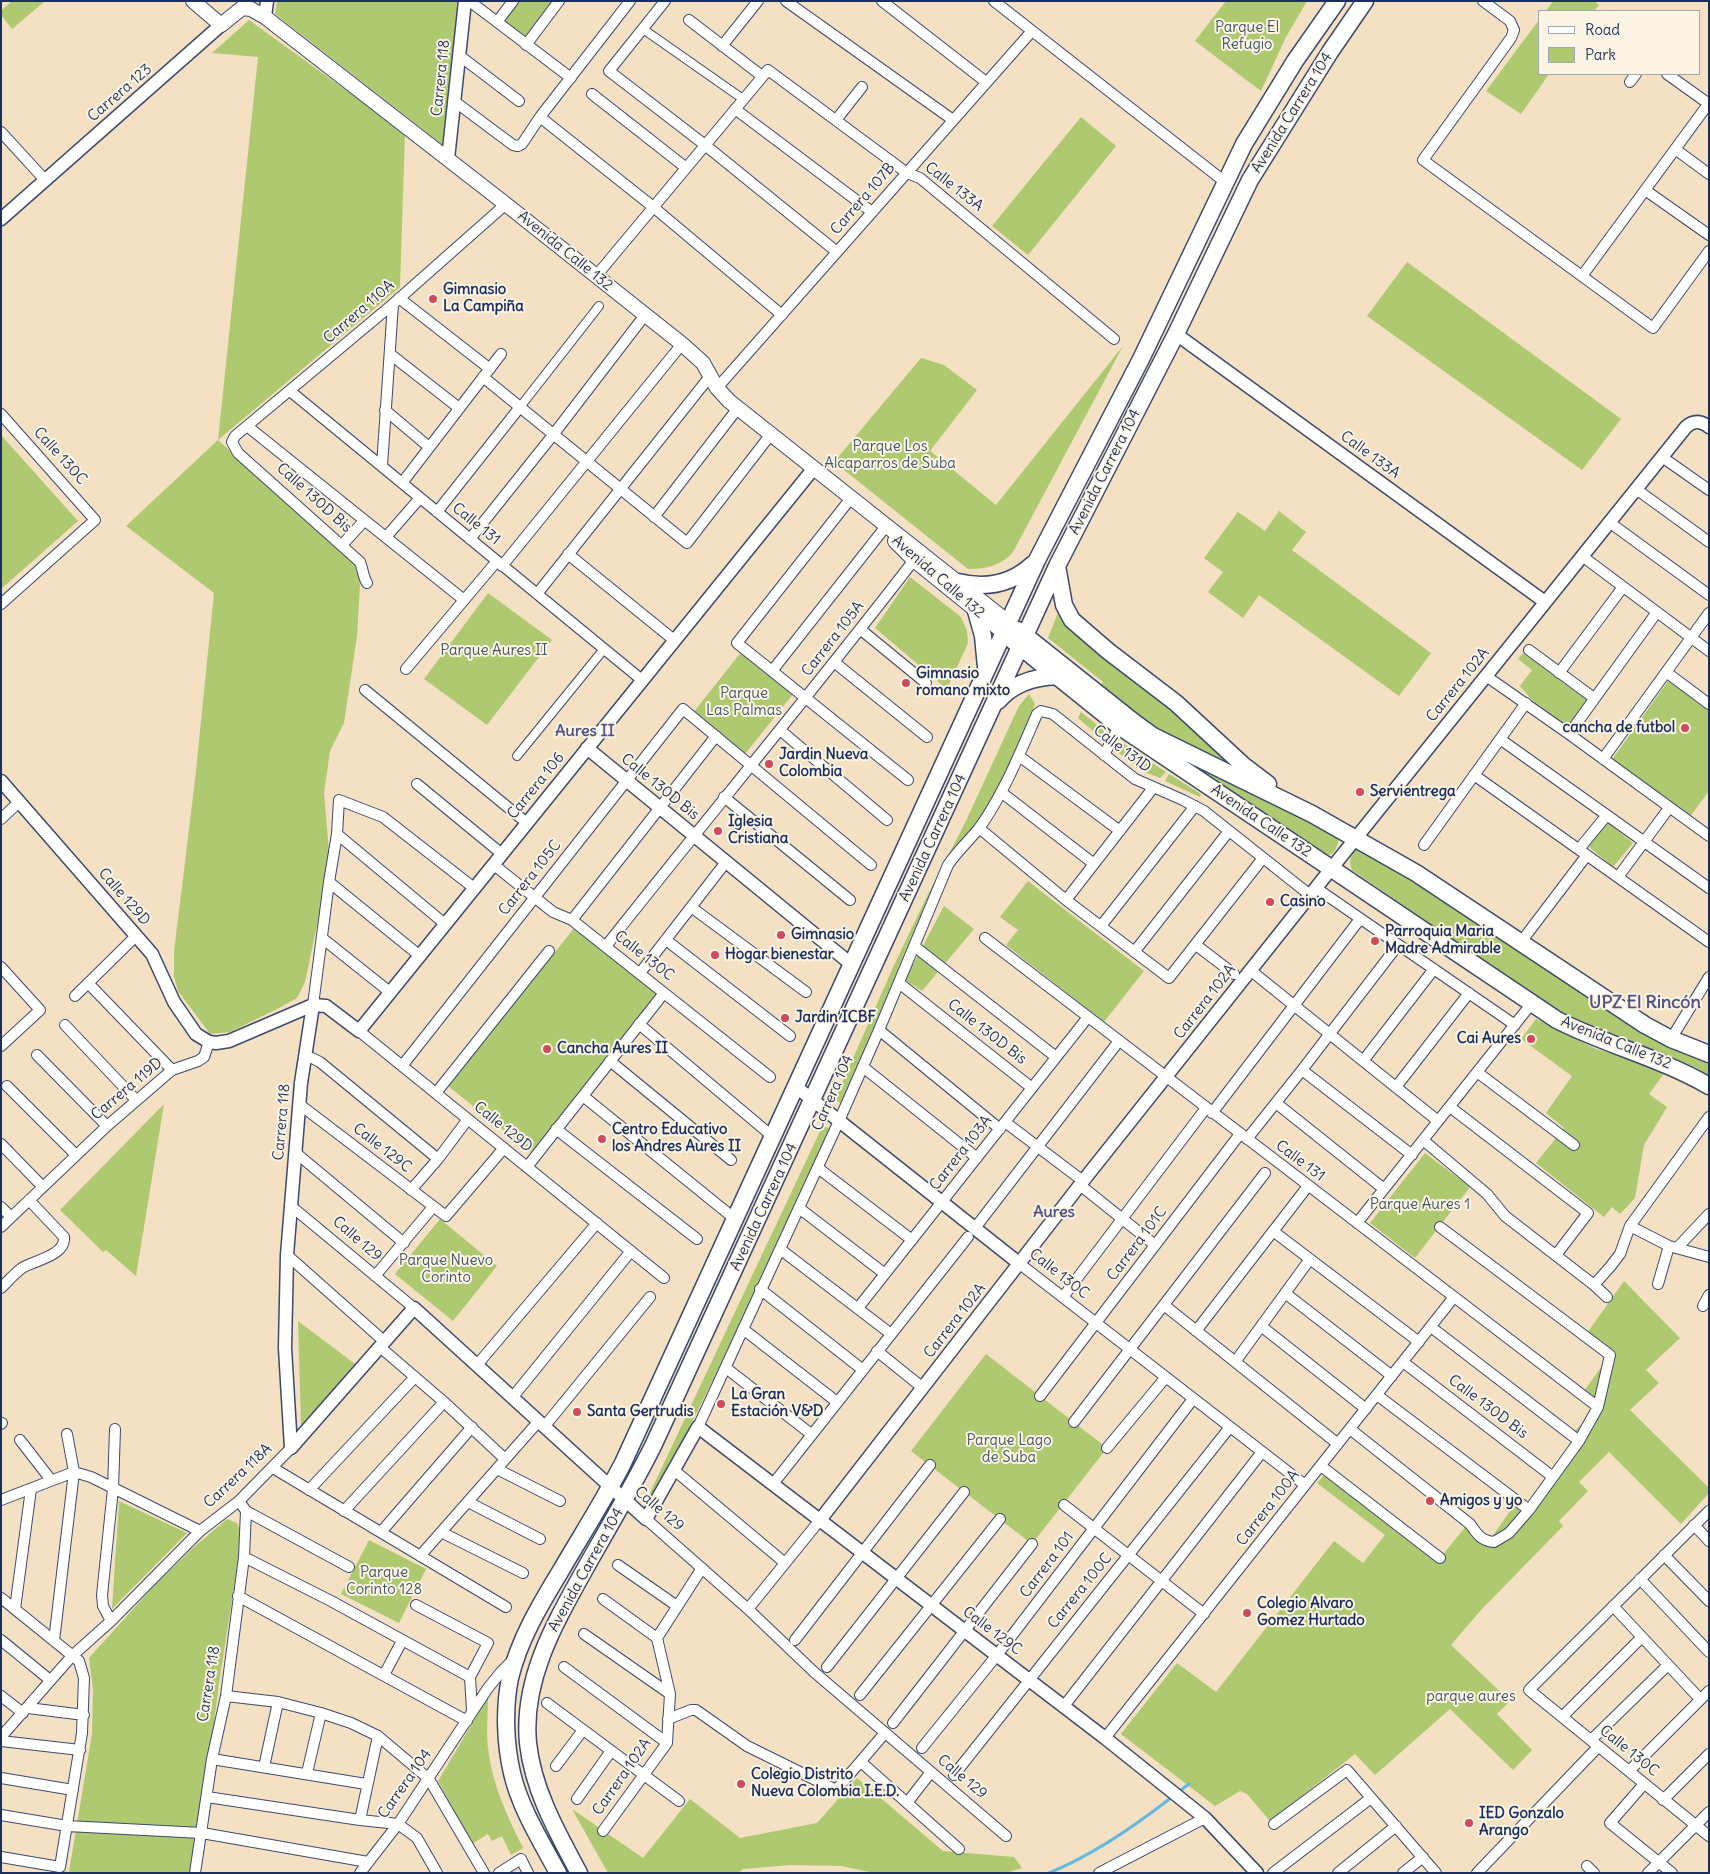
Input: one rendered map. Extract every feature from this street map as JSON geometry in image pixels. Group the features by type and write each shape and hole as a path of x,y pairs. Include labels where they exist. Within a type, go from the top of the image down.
{"main road":[{"path":"193,1 222,25"},
{"name":"Avenida Carrera 104","path":"558,1873 528,1816 512,1773 506,1721 510,1678 517,1657 539,1608 610,1488 1037,560 1141,359 1244,144 1270,99 1337,1"},
{"name":"Avenida Carrera 104","path":"579,1873 551,1820 532,1765 528,1742 531,1691 536,1670 551,1632 625,1501 653,1446 1057,566 1176,334 1260,164 1330,52 1365,1"},
{"name":"Carrera 123","path":"222,25 242,8 252,9 264,17"},
{"name":"Avenida Calle 132","path":"264,17 506,204 682,344 703,363 718,388 738,408 958,582 1023,641 1135,723 1154,736 1312,814 1424,877 1626,1012 1671,1039 1709,1054"},
{"name":"Avenida Calle 132","path":"851,498 914,560 976,611 1006,627"},
{"path":"958,582 978,586 997,584 1010,580 1024,572 1037,560"},
{"path":"1057,566 1064,605 1072,620 1176,703 1243,765 1312,814"},
{"path":"976,611 983,636 986,669"},
{"name":"Avenida Calle 132","path":"1023,641 1057,676 1119,726 1532,1003 1574,1028 1667,1064 1709,1086"},
{"path":"993,707 1002,697 1023,682 1045,676 1057,676"}],"street":[{"path":"264,17 267,1"},
{"path":"497,22 513,1"},
{"path":"526,44 559,1"},
{"path":"454,101 513,145 518,146 522,144 540,117 630,1"},
{"path":"664,1 609,71 705,145 837,252"},
{"path":"722,46 758,1"},
{"path":"786,1 953,120"},
{"path":"882,1 986,82"},
{"path":"994,1 1225,182"},
{"path":"1483,1 1510,21 1514,30 1511,38 1423,160 1653,328 1709,251"},
{"path":"468,2 571,78"},
{"name":"Carrera 118","path":"448,159 468,2"},
{"name":"Calle 133A","path":"689,20 722,46 836,120 907,173 920,178 1114,339"},
{"name":"Carrera 123","path":"1,219 222,25"},
{"path":"643,29 743,100"},
{"name":"Carrera 107B","path":"718,388 1032,31"},
{"path":"460,56 519,102"},
{"path":"596,276 652,206 765,73"},
{"path":"1582,276 1709,103 1668,75"},
{"path":"836,120 862,87"},
{"path":"592,94 685,167"},
{"path":"735,109 872,212"},
{"path":"540,117 652,206 782,315"},
{"path":"1,132 45,180"},
{"path":"1675,150 1709,174"},
{"path":"1646,190 1709,234"},
{"name":"Carrera 110A","path":"232,442 235,436 396,301 506,204"},
{"path":"382,466 385,410 396,301"},
{"path":"396,301 486,373 520,407 686,543 771,434"},
{"path":"437,512 599,306"},
{"path":"470,539 645,315"},
{"name":"Calle 133A","path":"1176,334 1545,602"},
{"path":"406,668 464,600 500,563 586,462 682,344"},
{"path":"390,354 459,408"},
{"path":"402,483 501,354"},
{"path":"537,594 711,375"},
{"name":"Calle 131","path":"290,391 642,680"},
{"path":"654,517 738,408"},
{"path":"385,410 428,447"},
{"name":"Calle 130C","path":"1,414 95,520 1,604"},
{"name":"Carrera 102A","path":"748,1609 924,1388 1081,1183 1250,970 1686,427 1695,422 1700,422 1709,427"},
{"path":"247,426 464,600"},
{"name":"Calle 130D Bis","path":"232,442 238,453 360,562 367,583"},
{"path":"1662,457 1709,490"},
{"name":"Carrera 106","path":"359,1031 814,468"},
{"path":"1636,489 1709,542"},
{"path":"386,538 420,498"},
{"path":"851,498 737,643 908,780"},
{"path":"342,545 364,520"},
{"path":"1609,522 1709,595"},
{"path":"772,671 883,530"},
{"path":"568,554 674,640"},
{"path":"1582,556 1709,651"},
{"name":"Carrera 105A","path":"606,946 724,797 806,698 914,560"},
{"path":"1559,673 1623,587"},
{"path":"1569,734 1657,612"},
{"path":"1604,759 1709,613"},
{"path":"860,630 926,683"},
{"path":"516,756 604,649"},
{"path":"1529,650 1594,698"},
{"path":"834,662 927,737"},
{"path":"1666,672 1709,704"},
{"path":"1486,676 1709,836"},
{"path":"365,690 527,822"},
{"path":"1424,845 1526,703"},
{"name":"Carrera 105C","path":"402,1066 683,709 716,736"},
{"name":"Calle 131D","path":"1041,711 1053,714 1135,779 1196,806 1263,858 1313,892 1398,944 1515,1025"},
{"name":"Carrera 104","path":"646,1519 698,1427 726,1368 760,1289 839,1121 948,865 979,828 1001,792 1019,756 1036,714 1041,711"},
{"path":"1104,755 1119,726"},
{"path":"780,730 887,820"},
{"path":"572,920 716,736 871,865"},
{"path":"1500,739 1709,888"},
{"name":"Calle 130D Bis","path":"587,748 851,964"},
{"path":"1019,756 1120,831"},
{"path":"1474,775 1709,942"},
{"name":"Calle 129D","path":"1,781 155,958 174,1002 196,1034 209,1042"},
{"path":"417,784 502,854"},
{"path":"1066,900 1153,788"},
{"path":"1001,792 1094,864"},
{"path":"724,797 850,900"},
{"name":"Carrera 118","path":"291,1448 285,1348 287,1255 299,1104 305,1058 316,1004 322,938 337,834 339,800 383,817 474,888"},
{"path":"1,819 19,802"},
{"path":"1101,926 1196,806"},
{"path":"1618,877 1669,808"},
{"path":"1520,942 1607,815"},
{"path":"979,828 1066,900 1168,978 1263,858"},
{"path":"1135,951 1229,831"},
{"path":"337,834 445,924"},
{"path":"640,973 726,862"},
{"name":"Calle 130C","path":"494,865 553,912 572,920 606,946 770,1077"},
{"path":"329,882 420,956"},
{"path":"692,907 806,992"},
{"path":"1063,1297 1122,1218 1294,1005 1360,919"},
{"path":"75,996 136,936"},
{"path":"322,938 391,993"},
{"name":"Calle 131","path":"984,938 1598,1407"},
{"path":"666,940 790,1036"},
{"name":"Carrera 101C","path":"1040,1396 1155,1245 1243,1136 1276,1103 1398,944"},
{"path":"1196,945 1234,974"},
{"path":"914,946 1056,1057"},
{"path":"436,1093 549,951"},
{"path":"1,967 40,1010 1,1046"},
{"path":"1363,1061 1434,969"},
{"path":"1250,970 1438,1121"},
{"path":"1671,1039 1709,977"},
{"path":"88,983 172,1070"},
{"name":"Calle 130D Bis","path":"899,983 1032,1088"},
{"path":"527,1166 664,993"},
{"path":"1396,1086 1469,994"},
{"path":"1357,1223 1532,1003"},
{"path":"209,1042 229,1041 316,1004"},
{"name":"Calle 129D","path":"316,1004 326,1006 359,1031 664,1278"},
{"name":"Carrera 103A","path":"858,1308 1088,1017"},
{"path":"640,1024 772,1136"},
{"path":"65,1025 136,1100"},
{"path":"879,1030 1002,1125 1038,1148 1155,1245"},
{"path":"773,1484 972,1233 1119,1041"},
{"name":"Carrera 119D","path":"1,1227 42,1186 136,1100 172,1070 204,1057 209,1042"},
{"path":"37,1055 107,1126"},
{"path":"305,1058 312,1058 320,1062 438,1159"},
{"path":"610,1061 731,1160"},
{"path":"862,1067 977,1158"},
{"path":"1302,1070 1412,1155"},
{"path":"1477,1072 1574,1145"},
{"path":"6,1086 76,1155"},
{"name":"Calle 130C","path":"795,1086 942,1202 972,1233 1020,1264 1305,1485"},
{"path":"583,1096 735,1219"},
{"path":"1276,1103 1384,1189"},
{"name":"Calle 129C","path":"299,1104 446,1216 504,1148"},
{"path":"1450,1107 1588,1213 1556,1255"},
{"path":"1594,1285 1620,1254 1630,1226 1709,1117"},
{"path":"411,1190 438,1159 468,1119"},
{"path":"556,1130 697,1239"},
{"path":"1424,1140 1487,1194 1505,1216 1607,1297"},
{"path":"1,1144 42,1186"},
{"path":"296,1153 404,1242"},
{"path":"818,1168 912,1240"},
{"path":"1074,1422 1265,1173"},
{"path":"1196,1331 1308,1186"},
{"path":"1,1288 23,1267 45,1260 65,1241 64,1237 29,1200"},
{"name":"Calle 129","path":"291,1206 414,1308 610,1488 748,1609 814,1672 1006,1836"},
{"path":"1,1207 11,1217"},
{"path":"375,1276 433,1207"},
{"path":"799,1208 884,1274"},
{"path":"1658,1284 1673,1247 1709,1214"},
{"path":"477,1366 597,1224"},
{"path":"1630,1226 1673,1247 1709,1257"},
{"path":"1350,1429 1470,1524 1481,1539 1494,1542 1509,1533 1529,1510 1579,1441 1598,1407 1610,1355 1440,1227"},
{"path":"1273,1231 1419,1342"},
{"path":"780,1249 891,1334"},
{"path":"512,1398 631,1251"},
{"path":"287,1255 415,1377 505,1459"},
{"path":"1235,1362 1310,1259"},
{"path":"760,1289 863,1370"},
{"path":"1285,1293 1392,1376"},
{"path":"1703,1306 1709,1295"},
{"path":"420,1556 505,1459 541,1424 650,1297"},
{"name":"Carrera 100A","path":"1105,1738 1454,1297"},
{"path":"1164,1306 1338,1444"},
{"name":"Carrera 118A","path":"1,1739 72,1656 111,1621 200,1531 239,1501 273,1468 414,1308"},
{"path":"1261,1326 1366,1409"},
{"path":"1431,1327 1579,1441"},
{"path":"743,1329 837,1402"},
{"path":"877,1352 924,1388"},
{"name":"Calle 130D Bis","path":"1403,1362 1553,1477"},
{"path":"726,1368 811,1434"},
{"path":"309,1490 415,1377"},
{"path":"1107,1448 1166,1377"},
{"path":"1377,1395 1529,1510"},
{"name":"Carrera 101","path":"922,1748 997,1655 1193,1399"},
{"path":"344,1511 444,1402"},
{"path":"380,1532 472,1427"},
{"name":"Calle 129C","path":"698,1427 1105,1738 1205,1818 1256,1873"},
{"name":"Carrera 100C","path":"954,1775 1028,1679 1230,1427"},
{"path":"111,1621 102,1606 102,1595 113,1488 115,1429"},
{"path":"54,1641 74,1472 67,1434"},
{"path":"20,1440 51,1480"},
{"path":"1064,1706 1262,1452"},
{"path":"795,1640 930,1465"},
{"path":"1321,1466 1440,1558"},
{"path":"273,1468 506,1607"},
{"path":"497,1469 560,1501"},
{"path":"674,1470 786,1562"},
{"path":"2,1499 74,1472 91,1477 200,1531"},
{"path":"15,1609 31,1489"},
{"path":"827,1667 964,1492"},
{"path":"239,1501 246,1511 349,1567"},
{"path":"468,1502 540,1539"},
{"path":"1064,1505 1204,1614"},
{"path":"1700,1699 1613,1606 1709,1510"},
{"name":"Carrera 118","path":"195,1873 212,1759 226,1696 244,1557 246,1511"},
{"path":"860,1695 1000,1519"},
{"path":"1694,1525 1709,1541"},
{"path":"441,1532 523,1573"},
{"path":"893,1723 1032,1544"},
{"path":"1664,1555 1709,1601"},
{"path":"244,1557 331,1601 470,1677"},
{"path":"618,1565 677,1606"},
{"path":"657,1638 702,1568"},
{"path":"1640,1579 1709,1652"},
{"path":"238,1596 384,1675 470,1716 470,1677 488,1643 416,1605"},
{"path":"1,1598 79,1661 84,1678 84,1715 80,1750 60,1867 1,1857"},
{"path":"603,1599 657,1638 670,1694 667,1742"},
{"name":"Calle 130C","path":"1613,1606 1529,1690 1709,1836"},
{"path":"584,1634 670,1694"},
{"path":"1562,1717 1642,1637"},
{"path":"1,1640 50,1680"},
{"path":"384,1675 402,1641"},
{"name":"Carrera 104","path":"360,1873 398,1824 500,1672 517,1657"},
{"path":"1477,1873 1594,1743 1668,1665"},
{"path":"564,1668 667,1742"},
{"path":"1629,1771 1709,1691"},
{"path":"1,1696 25,1711 84,1715"},
{"path":"226,1696 278,1702 321,1713 351,1723 378,1736 429,1779 484,1873"},
{"path":"264,1767 278,1702"},
{"path":"547,1703 679,1801"},
{"path":"668,1719 691,1710 696,1710 747,1746 836,1790 885,1733"},
{"path":"307,1773 321,1713"},
{"path":"556,1766 583,1730"},
{"path":"360,1820 366,1784 378,1736"},
{"path":"1,1739 80,1750"},
{"name":"Carrera 102A","path":"603,1831 667,1742"},
{"path":"577,1799 611,1751"},
{"path":"1663,1800 1709,1754"},
{"path":"212,1759 366,1784"},
{"path":"861,1762 959,1849"},
{"path":"1274,1824 1347,1770 1436,1873"},
{"path":"907,1803 932,1772"},
{"path":"1,1778 73,1790"},
{"path":"1644,1784 1610,1823 1672,1873"},
{"path":"206,1797 398,1824 417,1838 437,1873"},
{"path":"1273,1873 1371,1798"},
{"path":"1648,1873 1709,1812"},
{"path":"1,1815 67,1826 202,1833 368,1862"},
{"path":"1099,1873 1205,1818"},
{"path":"1338,1873 1396,1826"},
{"path":"1403,1873 1422,1857"},
{"path":"499,1873 521,1859 528,1873"},
{"path":"1116,1863 1124,1873"}],"green space":[{"path":"12,1 44,2 12,29 1,15 1,11"},
{"path":"277,1 461,1 443,145 275,14"},
{"path":"517,1 555,1 525,39 502,21"},
{"name":"Parque El Refugio","path":"1226,1 1307,1 1286,37 1261,91 1195,41"},
{"path":"1553,1 1594,1 1599,5 1595,10 1547,10"},
{"path":"249,20 405,133 400,287 218,440 258,57 212,53"},
{"path":"1538,21 1538,75 1548,75 1521,114 1486,91"},
{"path":"1081,117 1116,146 1028,255 992,226"},
{"path":"1407,262 1621,419 1582,470 1367,316"},
{"name":"Parque Los Alcaparros de Suba","path":"1123,346 1013,552 998,564 968,569 834,462 921,358 944,365 977,390 930,451 996,505"},
{"path":"1,435 78,521 1,589"},
{"path":"218,440 361,568 357,636 344,723 330,751 324,793 330,864 305,982 297,998 279,1008 230,1032 210,1034 178,991 174,977 174,952 195,780 214,593 126,526"},
{"path":"1279,511 1306,532 1292,550 1431,653 1399,696 1259,595 1243,618 1208,592 1223,572 1204,558 1238,512 1265,531"},
{"path":"910,577 961,617 967,631 968,643 947,689 875,628"},
{"name":"Parque Aures II","path":"488,593 552,640 487,725 424,679"},
{"path":"1059,610 1192,725 1237,770 1160,732 1099,687 1103,682 1048,638"},
{"name":"Parque Las Palmas","path":"742,651 794,693 745,754 693,713"},
{"path":"1523,653 1587,700 1567,727 1538,707 1520,686 1532,670 1518,659"},
{"path":"1668,681 1709,710 1709,791 1689,818 1611,761"},
{"path":"1029,694 1035,704 1028,723 992,799 974,827 953,854 910,940 842,1105 835,1099 895,963 965,823 1019,706"},
{"path":"1081,712 1105,731 1101,738 1078,718"},
{"path":"1121,742 1166,772 1160,778 1145,772 1117,752"},
{"path":"1165,747 1335,833 1339,840 1335,851 1325,855"},
{"path":"1169,774 1201,794 1200,797 1165,781"},
{"path":"1607,822 1633,843 1613,867 1588,846"},
{"path":"1360,847 1365,848 1661,1043 1709,1060 1709,1080 1591,1028 1569,1017 1528,991 1352,870 1351,857 1354,851"},
{"path":"1028,881 1144,971 1104,1022 1006,945 1018,930 1000,917"},
{"path":"944,906 974,929 922,991 905,980"},
{"name":"Cancha Aures II","path":"575,927 658,994 634,1027 531,1152 448,1086"},
{"path":"1536,1019 1596,1049 1647,1064 1665,1072 1649,1094 1667,1107 1644,1145 1635,1198 1620,1214 1612,1207 1604,1217 1536,1163 1564,1128 1546,1113 1572,1076 1521,1039"},
{"path":"164,1104 136,1276 106,1250 103,1252 60,1210"},
{"path":"823,1125 831,1130 766,1269 653,1499 648,1497"},
{"name":"Parque Aures 1","path":"1425,1153 1470,1187 1415,1258 1370,1223"},
{"name":"Parque Nuevo Corinto","path":"440,1219 497,1266 453,1321 395,1274"},
{"name":"parque aures","path":"1624,1281 1680,1338 1646,1370 1659,1383 1630,1410 1709,1488 1709,1493 1681,1524 1609,1452 1579,1482 1588,1491 1559,1521 1563,1526 1481,1610 1451,1645 1510,1701 1497,1714 1532,1750 1513,1770 1450,1709 1375,1775 1355,1754 1270,1821 1247,1794 1240,1791 1215,1806 1121,1734 1177,1663 1216,1692 1334,1541 1363,1563 1385,1535 1317,1483 1328,1471 1440,1558 1471,1520 1489,1541 1517,1501 1529,1510 1579,1442 1571,1435 1598,1407 1582,1394 1610,1355 1585,1336"},
{"path":"298,1321 359,1367 301,1426"},
{"name":"Parque Lago de Suba","path":"986,1354 1107,1448 1032,1544 911,1451"},
{"path":"119,1501 187,1533 112,1609"},
{"path":"227,1519 237,1523 240,1530 239,1556 192,1873 52,1873 53,1869 69,1872 92,1734 93,1689 89,1658 152,1588 193,1548"},
{"name":"Parque Corinto 128","path":"369,1540 426,1569 399,1623 341,1594"},
{"path":"488,1697 487,1742 493,1774 506,1812 523,1848 511,1855 502,1836 492,1841 488,1834 472,1844 438,1781"},
{"path":"857,1778 943,1851 1014,1857 1022,1868 1006,1873 874,1873 841,1866 791,1865 743,1869 738,1873 608,1873 572,1809 643,1858 690,1799 740,1838 817,1823"}],"waterway":[{"path":"1177,1793 1189,1784"},
{"path":"1049,1873 1082,1858 1113,1839 1172,1797"}],"place":[{"name":"Gimnasio La Campiña","path":"433,299"},
{"name":"Gimnasio romano mixto","path":"906,683"},
{"name":"cancha de futbol","path":"1685,728"},
{"name":"Jardin Nueva Colombia","path":"769,764"},
{"name":"Servientrega","path":"1360,792"},
{"name":"Iglesia Cristiana","path":"718,831"},
{"name":"Casino","path":"1270,902"},
{"name":"Gimnasio","path":"781,935"},
{"name":"Parroquia Maria Madre Admirable","path":"1375,941"},
{"name":"Hogar bienestar","path":"715,955"},
{"name":"Jardin ICBF","path":"785,1018"},
{"name":"Cai Aures","path":"1531,1039"},
{"name":"Cancha Aures II","path":"547,1049"},
{"name":"Centro Educativo los Andres Aures II","path":"602,1139"},
{"name":"La Gran Estación V&D","path":"721,1404"},
{"name":"Santa Gertrudis","path":"577,1412"},
{"name":"Amigos y yo","path":"1430,1501"},
{"name":"Colegio Alvaro Gomez Hurtado","path":"1247,1613"},
{"name":"Colegio Distrito Nueva Colombia I.E.D.","path":"741,1784"},
{"name":"IED Gonzalo Arango","path":"1469,1823"}],"district":[{"name":"Aures II","path":"585,731"},
{"name":"UPZ El Rincón","path":"1645,1003"},
{"name":"Aures","path":"1054,1212"}]}
